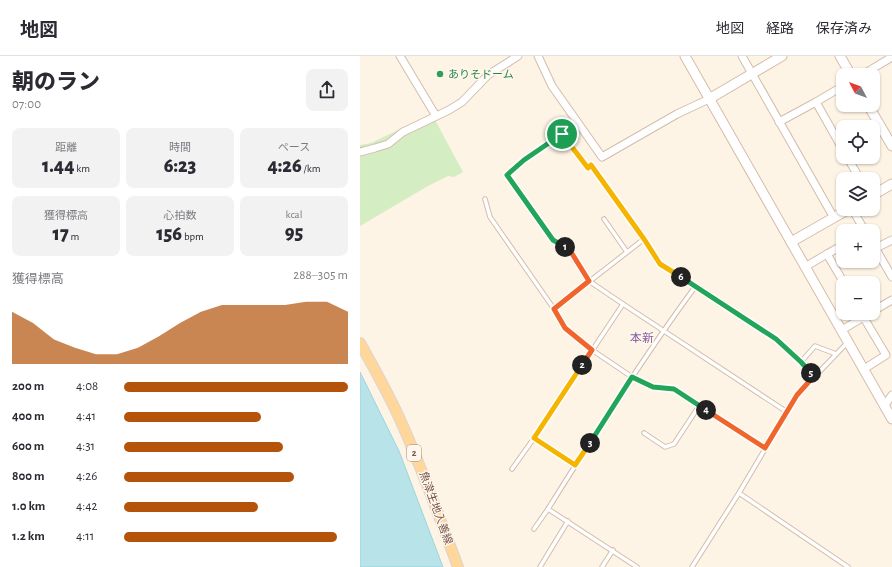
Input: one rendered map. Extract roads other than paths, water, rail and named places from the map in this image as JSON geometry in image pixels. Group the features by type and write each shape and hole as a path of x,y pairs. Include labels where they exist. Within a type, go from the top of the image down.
{"main road":[{"name":"魚津生地入善線","path":"360,343 402,423 422,470 458,567"}],"street":[{"path":"400,56 436,116"},
{"path":"538,56 552,86 602,156 709,98 782,56"},
{"path":"685,56 892,418"},
{"path":"742,56 834,218"},
{"path":"840,56 847,68"},
{"path":"360,152 388,144 403,132 449,110 462,102 488,75 514,57"},
{"path":"874,68 892,57"},
{"path":"779,122 836,90"},
{"path":"816,102 836,138"},
{"path":"872,112 892,146"},
{"path":"880,191 892,184"},
{"path":"791,242 838,216"},
{"path":"880,244 892,240"},
{"path":"805,267 836,249"},
{"path":"827,254 840,276"},
{"path":"880,256 892,277"},
{"path":"880,307 892,300"},
{"path":"842,330 856,320"},
{"path":"864,369 889,354 869,320"},
{"path":"885,405 892,395"}],"lane":[{"path":"577,123 524,160 507,175 553,240 571,252 589,281 787,412"},
{"path":"562,134 588,168 591,165 660,264 776,339 814,376"},
{"path":"485,199 490,217 554,309 565,328 592,350 632,377 653,387 674,389 765,448"},
{"path":"604,219 627,252"},
{"path":"554,309 644,239"},
{"path":"534,529 663,330 695,287"},
{"path":"512,469 623,304"},
{"path":"692,567 797,395 848,342"},
{"path":"801,362 816,346 836,354"},
{"path":"644,433 665,447 674,444 699,406"},
{"path":"534,438 575,465"},
{"path":"738,493 848,567"},
{"path":"548,509 637,567"},
{"path":"540,567 568,521"},
{"path":"602,567 613,550"}],"water":[{"path":"360,372 399,451 443,567 360,567"}],"place":[{"name":"ありそドーム","path":"440,74"}],"district":[{"name":"本新","path":"642,338"}]}
